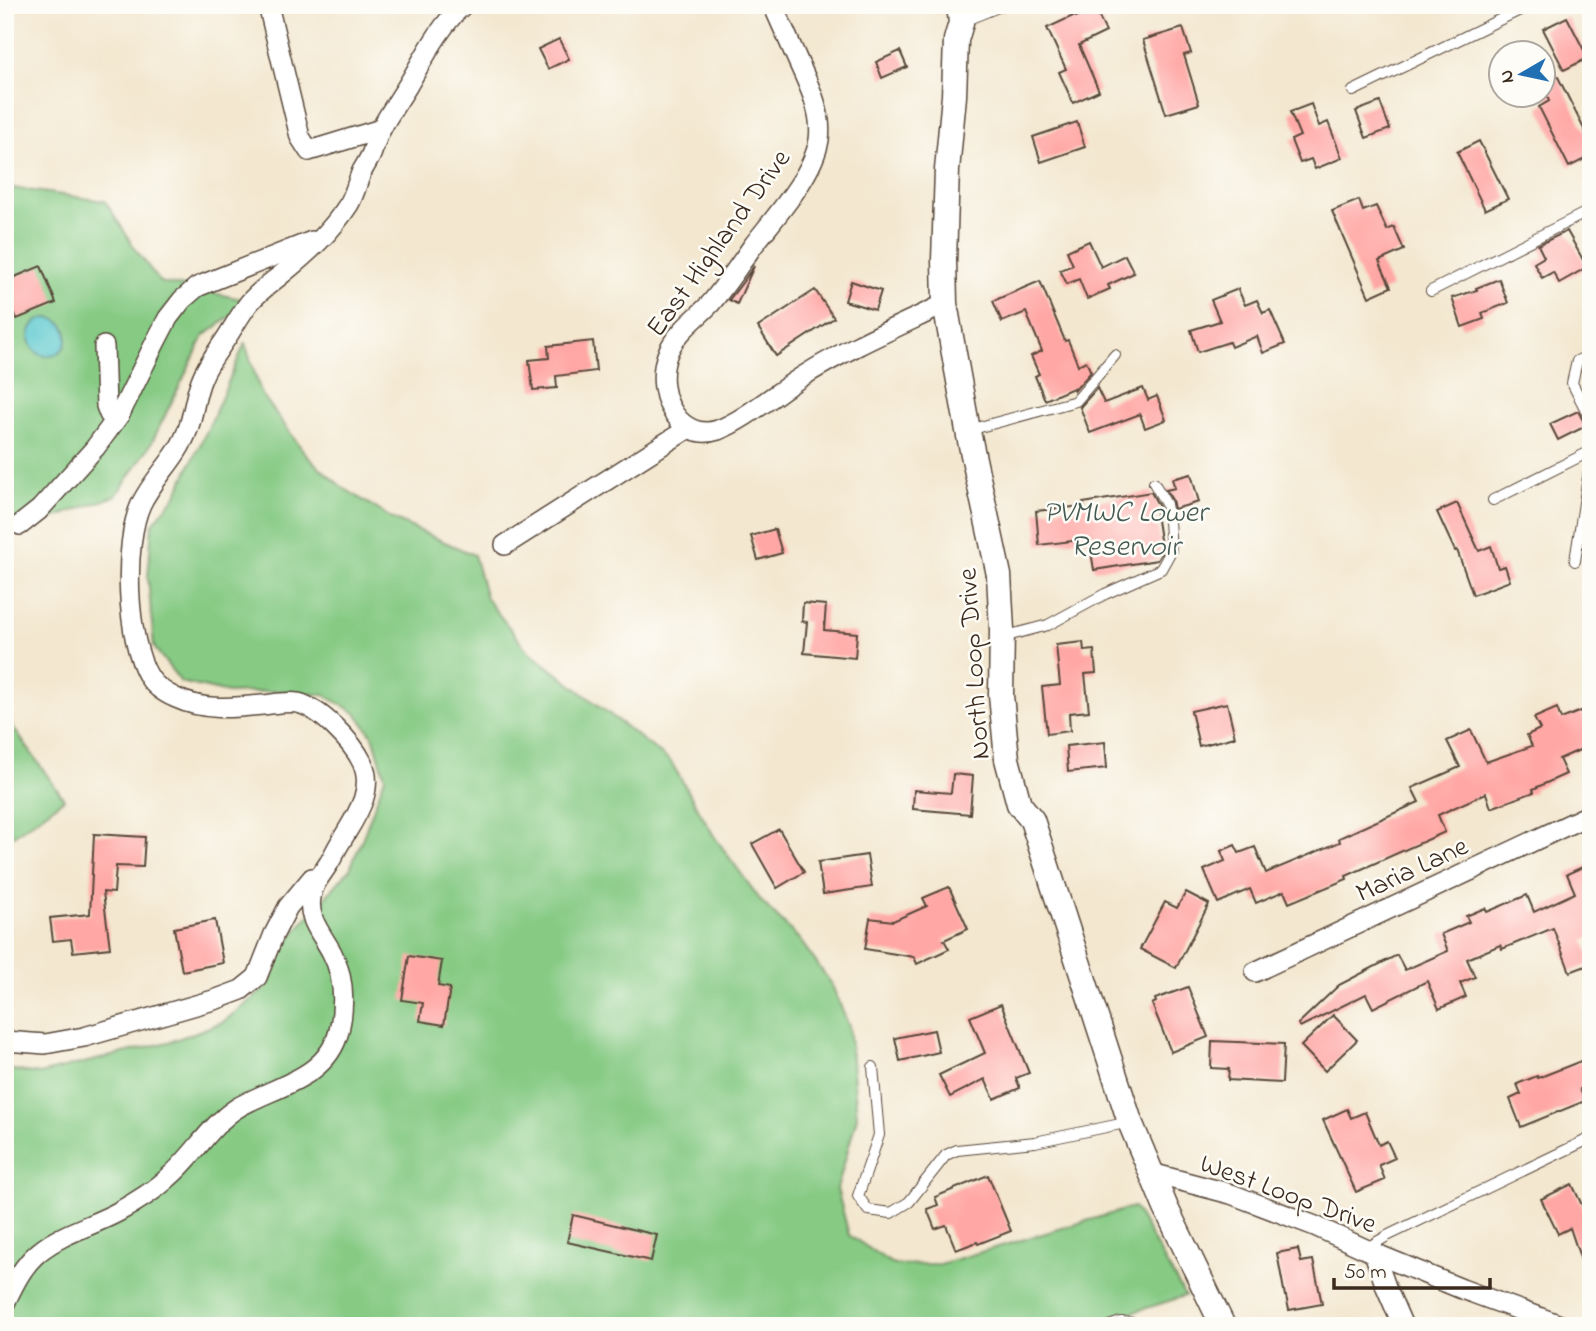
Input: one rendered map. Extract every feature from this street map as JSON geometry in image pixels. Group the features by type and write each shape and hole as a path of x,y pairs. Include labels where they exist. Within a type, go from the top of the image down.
{"street":[{"path":"268,5 300,136 309,151 381,130"},
{"path":"5,1303 23,1269 37,1253 55,1241 120,1212 169,1178 219,1121 240,1107 311,1071 322,1062 337,1037 344,1007 343,988 334,956 312,921 311,892 355,818 366,794 364,766 342,735 313,709 301,704 286,702 228,708 204,707 182,701 155,685 146,673 134,634 129,585 132,540 142,502 177,454 189,428 203,374 251,301 326,235 352,200 381,130 431,46 463,5"},
{"name":"East Highland Drive","path":"689,428 667,401 663,381 665,361 670,348 710,303 801,183 819,139 816,100 774,5"},
{"name":"North Loop Drive","path":"960,14 947,170 945,304 999,575 1001,695 1007,760 1019,804 1032,820 1130,1122 1150,1173 1223,1326"},
{"path":"20,525 39,510 95,448 120,414 168,318 182,300 197,287 326,235"},
{"path":"505,545 689,428 706,433 731,424 838,355 945,304"},
{"path":"104,346 106,406 109,414 120,414"},
{"name":"Maria Lane","path":"1255,972 1591,814"},
{"path":"5,1041 46,1044 84,1037 241,990 257,977 274,934 288,908 337,847"},
{"name":"West Loop Drive","path":"1150,1173 1231,1194 1315,1226 1462,1289 1563,1326"},
{"path":"1369,1251 1403,1326"}],"lane":[{"path":"960,14 1003,5"},
{"path":"1353,91 1530,5"},
{"path":"1431,292 1591,210"},
{"path":"1591,354 1577,361 1573,383 1591,420"},
{"path":"968,430 1076,401 1115,355"},
{"path":"1493,500 1591,452"},
{"path":"1575,561 1591,458"},
{"path":"1002,637 1048,625 1105,594 1161,569 1171,551 1169,521 1166,504 1154,483"},
{"path":"873,1067 879,1135 858,1196 868,1209 891,1213 909,1202 946,1155 957,1150 1035,1142 1130,1122"},
{"path":"1369,1251 1389,1235 1591,1138"},
{"path":"1109,1326 1121,1322 1171,1326"}],"green space":[{"path":"5,187 105,201 160,282 251,301 204,336 151,444 116,496 5,535"},
{"path":"245,343 261,393 308,457 342,487 393,519 474,555 486,598 527,650 671,762 714,836 761,901 799,939 831,983 849,1026 857,1117 837,1189 849,1235 894,1265 940,1264 1134,1207 1185,1296 1090,1326 5,1326 5,1069 40,1074 172,1041 223,1022 267,987 292,935 350,869 385,777 374,738 356,713 324,695 280,691 228,693 181,682 154,647 148,577 152,525 176,495"},
{"path":"5,716 64,799 5,840"}],"water":[{"path":"48,318 61,324 67,337 61,350 48,356 35,350 29,337 35,324"}],"building":[{"path":"1095,8 1106,32 1079,45 1099,91 1073,103 1059,72 1066,69 1047,28"},
{"path":"1567,17 1588,58 1564,70 1558,58 1558,38 1548,38 1543,29"},
{"path":"1183,28 1191,53 1184,55 1199,104 1166,114 1143,40"},
{"path":"559,39 569,59 548,69 538,49"},
{"path":"900,51 907,67 882,78 876,62"},
{"path":"1558,77 1591,143 1591,156 1569,167 1540,108 1558,108"},
{"path":"1380,102 1390,129 1366,138 1356,111"},
{"path":"1311,104 1319,126 1328,122 1342,158 1315,169 1311,159 1300,163 1291,140 1300,136 1290,112"},
{"path":"1077,122 1085,147 1041,162 1033,137"},
{"path":"1479,141 1508,199 1485,210 1457,152"},
{"path":"1359,200 1363,211 1376,206 1387,230 1394,227 1404,250 1379,261 1391,287 1369,297 1332,211"},
{"path":"1567,231 1587,267 1559,283 1553,272 1542,278 1534,263 1544,257 1538,245"},
{"path":"1089,241 1101,267 1125,255 1134,273 1108,285 1110,289 1087,299 1079,279 1067,284 1060,270 1073,265 1067,251"},
{"path":"41,266 56,303 17,319 5,292 5,281"},
{"path":"754,266 737,304 729,300 742,283"},
{"path":"1499,279 1508,303 1482,313 1484,319 1462,327 1452,298"},
{"path":"851,281 881,291 875,310 845,301"},
{"path":"1040,281 1078,365 1086,361 1091,372 1074,391 1073,388 1045,400 1035,376 1039,374 1031,356 1042,351 1026,312 1002,322 993,301"},
{"path":"1238,289 1245,305 1257,300 1263,313 1270,310 1285,344 1263,353 1257,336 1231,347 1229,342 1198,352 1191,330 1220,321 1211,300"},
{"path":"815,290 834,318 776,356 758,327"},
{"path":"593,341 596,371 556,376 557,388 533,390 529,360 549,358 548,346"},
{"path":"1097,388 1104,403 1143,388 1148,400 1157,396 1166,420 1145,428 1140,414 1090,433 1080,407"},
{"path":"1578,411 1586,426 1558,440 1550,424"},
{"path":"1191,474 1199,502 1174,509 1166,490 1175,488 1172,479"},
{"name":"PVMWC Lower Reservoir","path":"1151,492 1160,513 1156,514 1162,552 1157,560 1094,570 1089,539 1039,545 1036,511 1084,506 1083,503"},
{"path":"1457,503 1479,551 1491,546 1498,568 1505,566 1510,581 1473,595 1457,550 1455,551 1437,512"},
{"path":"775,529 782,553 758,560 751,536"},
{"path":"803,603 826,605 824,630 857,633 855,658 804,653 807,622 802,621"},
{"path":"1083,642 1084,651 1094,650 1096,673 1085,674 1089,711 1069,713 1070,731 1047,734 1042,687 1060,685 1056,645"},
{"path":"1227,703 1235,737 1199,746 1191,711"},
{"path":"1557,708 1561,719 1581,711 1591,734 1591,745 1559,759 1566,774 1533,789 1534,792 1491,808 1486,793 1438,815 1445,832 1346,876 1347,879 1289,903 1284,891 1256,903 1250,889 1218,903 1204,870 1225,861 1221,851 1235,845 1239,853 1255,847 1266,873 1340,842 1339,838 1419,802 1412,788 1460,767 1447,741 1471,730 1486,762 1532,746 1527,735 1540,729 1534,718"},
{"path":"1105,742 1107,768 1068,772 1066,746"},
{"path":"953,774 973,776 970,814 913,809 914,790 951,793"},
{"path":"779,829 804,872 777,888 752,844"},
{"path":"94,834 145,837 143,867 116,866 114,893 103,892 110,948 73,952 71,939 53,941 50,918 90,914"},
{"path":"867,855 872,887 823,894 818,862"},
{"path":"1587,865 1591,874 1591,937 1584,940 1591,964 1570,972 1553,928 1502,949 1500,945 1467,959 1475,977 1460,983 1466,997 1439,1009 1427,981 1373,1008 1366,994 1300,1027 1298,1024 1339,985 1397,955 1405,970 1448,951 1441,934 1469,922 1466,916 1485,908 1487,912 1527,895 1534,912 1575,893 1567,874"},
{"path":"949,887 968,929 944,940 949,949 917,964 914,957 865,949 870,918 893,921 927,906 923,898"},
{"path":"1186,892 1209,904 1176,968 1140,949 1165,902 1177,908"},
{"path":"215,920 223,963 182,971 174,928"},
{"path":"409,956 442,961 438,986 450,988 444,1025 420,1021 423,1003 402,1000"},
{"path":"1188,987 1208,1037 1171,1052 1152,1004 1156,1002 1155,999"},
{"path":"1001,1004 1029,1073 1016,1078 1020,1088 994,1099 985,1079 950,1097 939,1075 985,1053 970,1017"},
{"path":"1333,1015 1357,1040 1325,1071 1301,1046"},
{"path":"934,1030 939,1052 900,1061 895,1038"},
{"path":"1212,1041 1284,1044 1282,1083 1228,1080 1229,1069 1211,1068"},
{"path":"1591,1057 1591,1084 1580,1089 1585,1101 1521,1127 1510,1099 1521,1094 1517,1084"},
{"path":"1347,1109 1351,1118 1365,1112 1379,1145 1387,1141 1395,1158 1379,1165 1385,1180 1356,1192 1323,1120"},
{"path":"988,1175 1011,1231 956,1250 946,1225 935,1229 927,1209 938,1205 935,1197"},
{"path":"1572,1184 1591,1224 1591,1280 1588,1281 1570,1228 1558,1234 1541,1199"},
{"path":"573,1215 657,1235 651,1261 567,1242"},
{"path":"1298,1249 1301,1262 1313,1260 1322,1304 1289,1310 1277,1253"}]}
